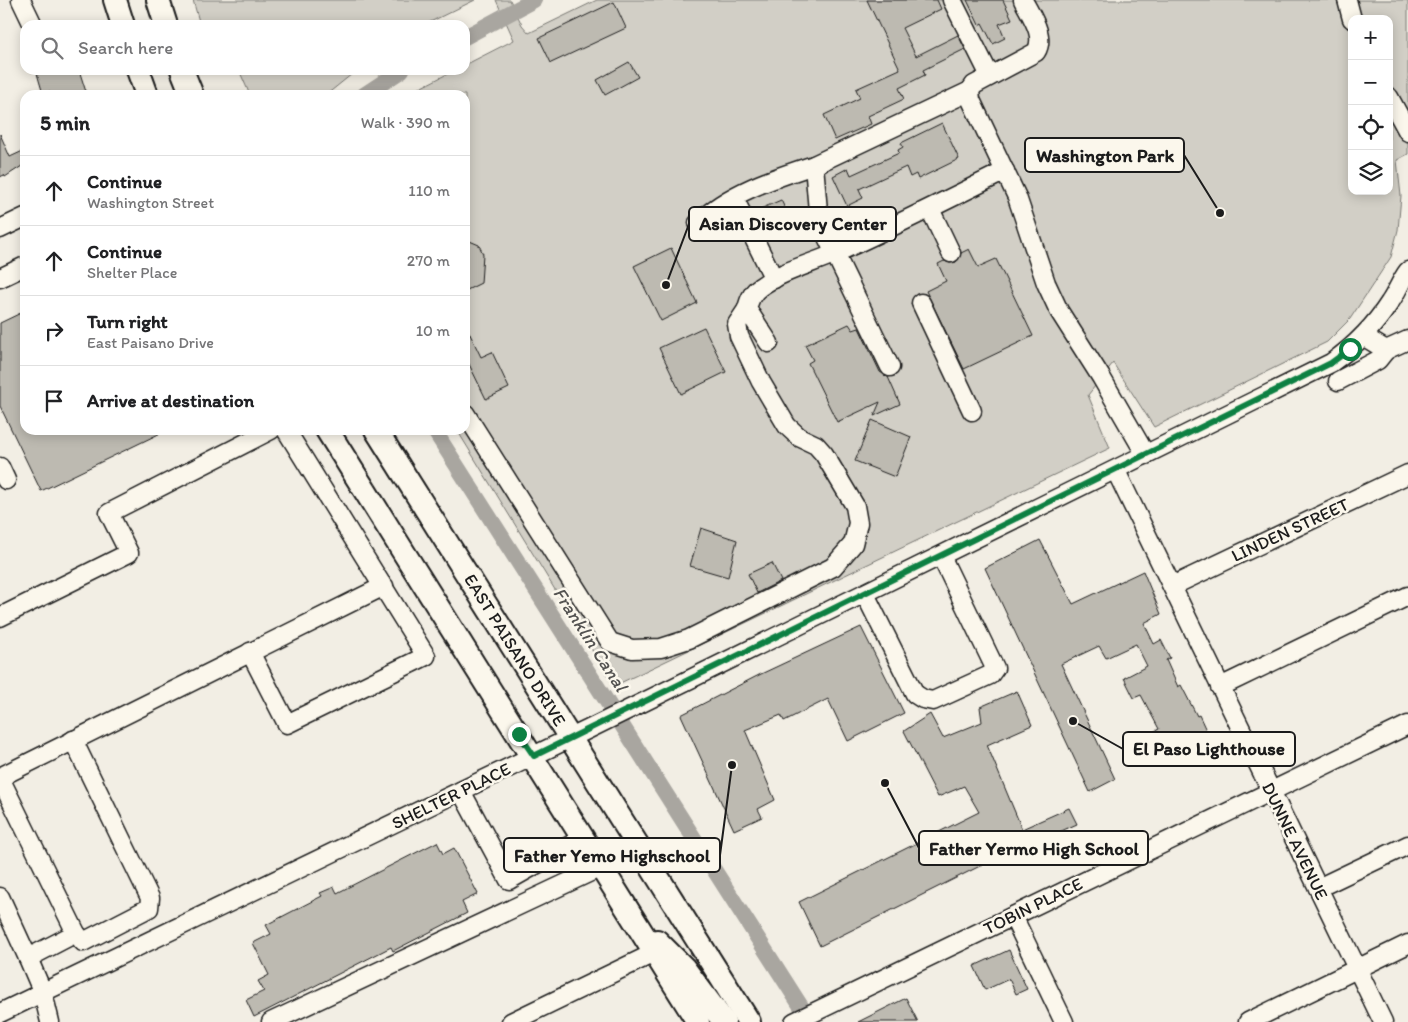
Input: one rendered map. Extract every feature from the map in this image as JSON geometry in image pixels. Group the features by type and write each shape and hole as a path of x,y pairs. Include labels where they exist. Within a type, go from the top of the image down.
{"main road":[{"path":"115,0 121,20"},
{"path":"158,0 164,20"},
{"path":"140,75 145,90"},
{"path":"184,75 190,90"},
{"path":"330,435 534,756 698,1022"},
{"name":"EAST PAISANO DRIVE","path":"379,435 749,1022"},
{"path":"637,925 663,945 684,968 724,1022"}],"street":[{"path":"21,0 31,20"},
{"path":"952,0 990,76"},
{"path":"698,222 722,203 787,174 814,165 970,90 974,85 1036,52 1040,45 1040,34 1023,0"},
{"path":"1347,0 1351,15"},
{"path":"970,90 971,100 1016,197 1046,282 1059,311 1101,377 1146,455"},
{"path":"1393,104 1408,132"},
{"path":"814,165 818,210 834,254 890,367"},
{"path":"470,421 610,642 632,649 661,648 689,639 833,568 853,544 858,523 855,506 838,474 816,445 799,437 787,426 761,382 739,336 737,324 747,309 749,299 758,288 774,279 834,254 1005,171"},
{"path":"734,198 774,279"},
{"path":"930,209 950,253"},
{"path":"0,229 20,219"},
{"path":"0,278 20,268"},
{"name":"SHELTER PLACE","path":"0,1013 534,756 1116,471 1331,363 1363,336 1389,304 1408,270"},
{"path":"921,303 972,411"},
{"path":"747,309 770,343"},
{"path":"1363,336 1386,350"},
{"path":"1338,380 1378,360 1386,350 1408,340"},
{"path":"0,617 129,552 109,513 255,435"},
{"path":"250,652 286,724 426,656 289,435"},
{"name":"DUNNE AVENUE","path":"1116,471 1383,1022"},
{"name":"LINDEN STREET","path":"1172,586 1408,474"},
{"path":"865,594 915,694 922,699 933,701 990,675 994,668 941,556"},
{"path":"73,740 150,898 149,908 83,942 76,933 0,778 73,740 384,586"},
{"path":"1220,687 1408,596"},
{"name":"TOBIN PLACE","path":"794,1022 1408,725"},
{"path":"461,791 509,880 584,838"},
{"path":"1318,888 1408,845"},
{"path":"271,1022 601,867"},
{"path":"0,897 43,993 50,1022"},
{"path":"1013,916 1064,1022"},
{"path":"28,958 76,933"},
{"path":"1248,1022 1408,944"},
{"path":"511,1022 654,953"}],"shaded area":[{"path":"193,0 475,0 434,20 199,20"},
{"path":"496,0 510,0 522,25 529,33 597,0 1408,0 1408,154 1397,160 1401,196 1398,230 1391,257 1350,319 1327,342 1154,427 1113,363 1088,395 1110,448 614,686 460,435 470,435 470,90 416,90 445,75 470,75 470,62 514,40"},
{"path":"241,75 351,75 332,90 248,90"}],"building":[{"path":"867,0 937,0 941,9 902,28 916,56 958,35 965,49 923,70 925,75 899,88 904,99 868,116 871,124 835,140 824,115 860,98 856,89 900,69"},
{"path":"967,0 1003,0 1012,19 999,24 1005,38 993,44 982,23 979,25"},
{"path":"614,2 626,28 551,63 539,38"},
{"path":"629,62 638,77 605,95 597,80"},
{"path":"37,75 81,75 85,90 42,90"},
{"path":"942,123 959,159 918,179 916,174 910,177 906,167 859,189 863,198 847,206 833,176 848,168 851,175 899,153 898,150 903,147 901,143"},
{"path":"0,134 10,157 20,152 20,167 5,177 4,175 0,177"},
{"path":"781,200 794,228 772,239 758,210"},
{"path":"470,241 479,245 483,254 481,283 470,288"},
{"path":"671,248 697,303 661,321 634,266"},
{"path":"969,249 978,267 996,259 1033,336 964,369 926,291 946,281 938,264 944,261 956,262 961,253"},
{"path":"20,313 20,435 157,435 41,491 0,406 0,323"},
{"path":"849,324 853,330 859,328 880,372 888,377 900,404 874,416 880,402 837,422 808,363 813,360 805,345"},
{"path":"704,327 726,372 681,394 659,348"},
{"path":"470,334 481,357 492,352 509,388 486,399 470,366"},
{"path":"872,420 911,437 895,477 855,461"},
{"path":"701,528 737,540 728,577 690,566"},
{"path":"1040,540 1073,604 1143,571 1161,614 1144,623 1154,644 1161,640 1170,658 1166,660 1178,687 1181,685 1197,716 1199,715 1211,741 1183,755 1179,746 1148,761 1137,740 1159,729 1141,695 1134,698 1124,678 1147,666 1136,644 1106,658 1099,646 1061,664 1115,779 1090,792 985,568"},
{"path":"772,563 781,581 757,593 748,574"},
{"path":"861,627 904,713 848,741 828,699 784,721 781,715 745,730 775,800 758,809 762,817 734,830 681,715 761,674"},
{"path":"1017,691 1032,725 987,745 1022,829 1069,808 1077,824 1003,857 1002,855 820,946 799,902 979,812 964,786 938,797 904,731 930,714 943,738 982,722 980,707"},
{"path":"437,842 443,854 454,848 478,894 462,902 467,913 393,951 391,947 254,1017 246,1000 264,991 258,981 269,975 253,943 271,934 266,925 322,896 320,893 334,887 337,893"},
{"path":"1009,950 1027,989 1016,994 1009,979 985,990 974,966"},
{"path":"906,998 918,1022 858,1022"}],"waterway":[{"name":"Franklin Canal","path":"470,34 534,0"},
{"name":"Franklin Canal","path":"372,90 394,75"},
{"name":"Franklin Canal","path":"437,435 811,1022"}],"place":[{"name":"Washington Park","path":"1220,213"},
{"name":"Asian Discovery Center","path":"666,285"},
{"name":"El Paso Lighthouse","path":"1073,721"},
{"name":"Father Yemo Highschool","path":"732,765"},
{"name":"Father Yermo High School","path":"885,783"}],"route":[{"path":"519,734 534,756 1116,471 1331,363 1350,349"}]}
